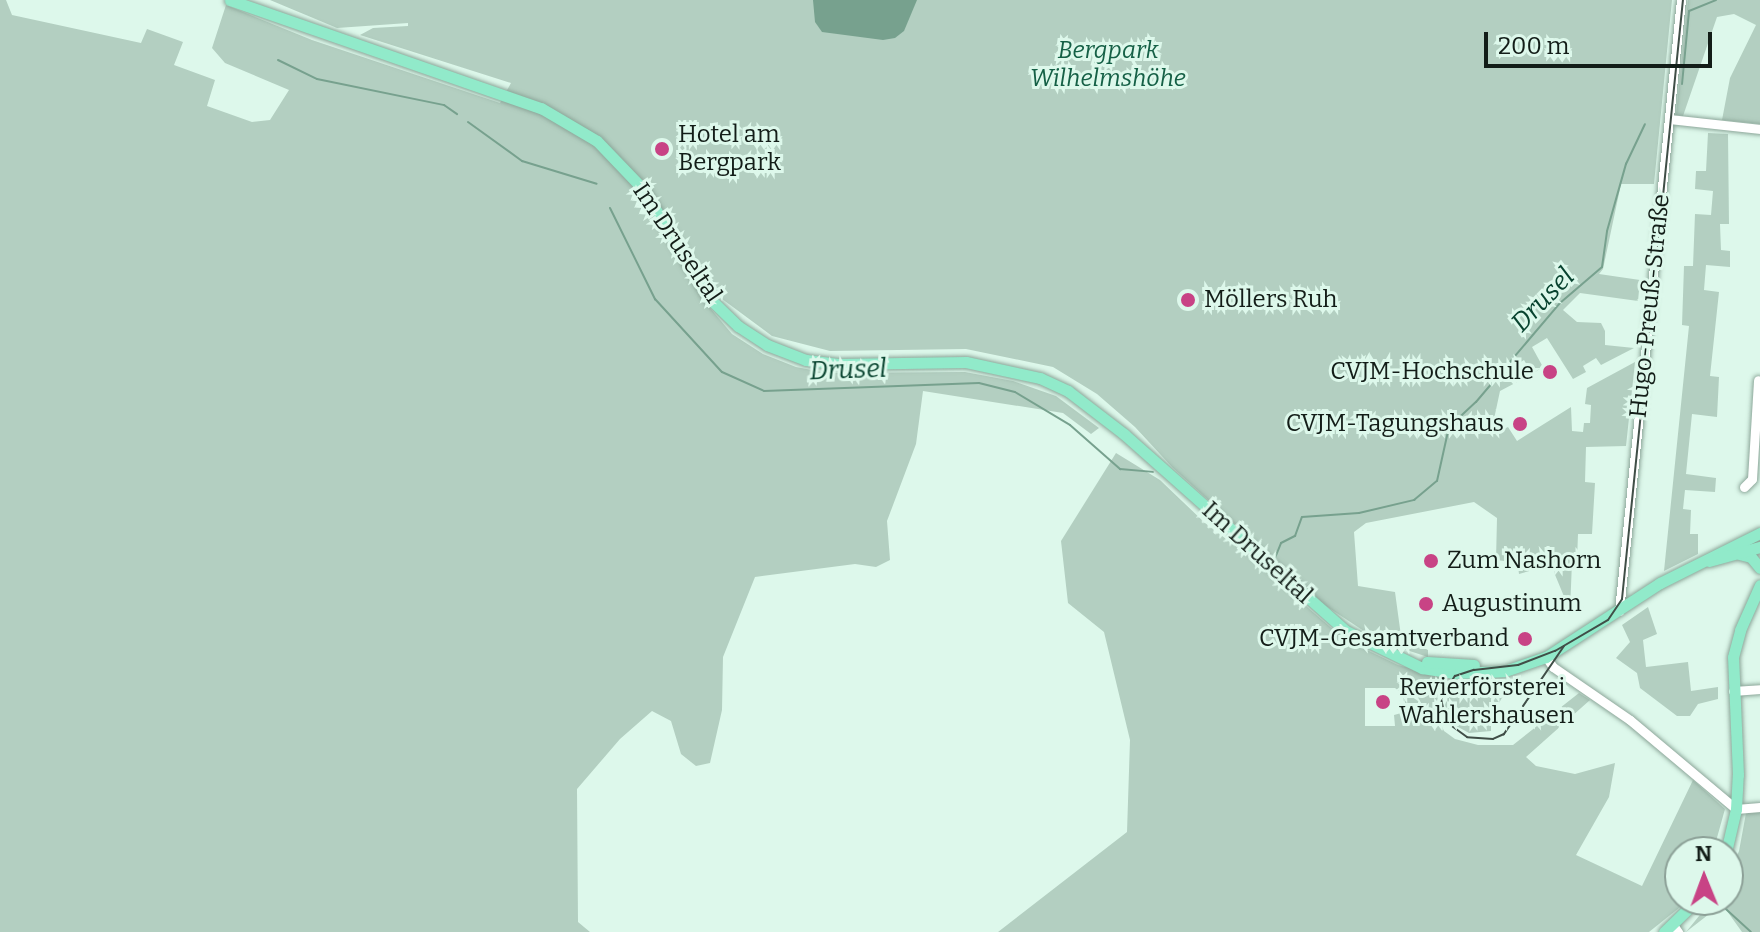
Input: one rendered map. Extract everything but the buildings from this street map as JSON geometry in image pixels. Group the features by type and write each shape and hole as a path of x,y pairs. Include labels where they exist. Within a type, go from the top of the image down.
{"main road":[{"name":"Im Druseltal","path":"230,0 541,108 585,133 615,157 644,190 708,297 738,326 767,345 806,360 840,364 966,362 1040,378 1068,391 1156,462 1319,609 1346,631 1388,654 1441,672 1488,672 1546,657 1660,583 1757,534"},
{"name":"Im Druseltal","path":"1701,563 1760,547"},
{"path":"1733,556 1751,557 1760,568"},
{"path":"1730,836 1736,809 1738,775 1733,691 1735,648 1760,585"}],"street":[{"name":"Hugo-Preuß-Straße","path":"1619,611 1681,0"},
{"path":"1669,119 1760,129"},
{"path":"1744,487 1752,479 1758,380"},
{"path":"1546,657 1553,667 1630,720 1736,809 1760,807"},
{"path":"1733,691 1760,689"}],"green space":[{"name":"Bergpark Wilhelmshöhe","path":"0,0 6,0 12,15 141,43 147,29 183,42 174,65 215,80 207,106 252,122 270,120 289,90 225,63 212,48 226,5 312,40 500,103 511,83 360,35 373,28 408,26 408,23 337,28 270,0 1672,0 1654,184 1621,184 1603,269 1599,274 1640,280 1638,301 1580,293 1563,310 1577,322 1601,323 1605,331 1605,345 1634,348 1601,365 1596,358 1583,366 1586,372 1573,379 1547,338 1532,347 1543,367 1532,374 1524,360 1511,368 1519,381 1500,391 1494,419 1504,429 1508,427 1517,441 1571,407 1572,431 1583,432 1584,423 1590,423 1591,405 1585,404 1587,388 1635,362 1626,446 1586,447 1585,482 1595,483 1592,534 1578,534 1577,561 1572,562 1570,611 1551,565 1519,574 1518,566 1512,562 1496,560 1497,518 1474,502 1366,523 1354,532 1358,586 1395,592 1401,636 1428,650 1428,657 1379,641 1323,604 1172,467 1135,427 1097,394 1053,367 966,349 830,351 772,336 714,293 705,302 732,334 763,354 796,367 827,373 965,372 1013,381 1056,396 1099,428 1091,434 1063,413 923,391 916,444 887,521 890,560 876,567 855,564 755,577 723,657 722,710 710,763 696,766 681,754 671,721 652,711 620,739 577,789 578,922 590,932 0,932"},
{"path":"1688,0 1760,0 1760,124 1722,120 1730,78 1756,25 1734,14 1717,17 1683,116 1676,115"},
{"path":"1708,133 1728,134 1729,224 1720,224 1721,250 1730,251 1730,267 1706,265 1704,290 1719,292 1710,376 1719,377 1717,417 1692,414 1686,474 1716,478 1715,492 1685,490 1683,509 1691,510 1690,534 1698,534 1698,554 1664,571 1689,326 1682,325 1684,266 1693,266 1695,214 1711,215 1713,191 1695,189 1696,171 1706,171"},
{"path":"1116,453 1160,480 1205,523 1246,554 1344,639 1398,665 1443,677 1435,709 1444,731 1455,739 1478,745 1513,745 1579,693 1590,700 1526,757 1536,766 1575,774 1615,763 1609,797 1576,855 1642,886 1664,840 1664,916 1669,916 1649,932 998,932 1127,832 1130,740 1104,632 1068,603 1061,541","holes":["1365,688 1395,688 1403,694 1405,712 1394,715 1395,726 1365,726"]},
{"path":"1648,607 1657,634 1643,640 1646,667 1688,662 1691,691 1718,687 1718,699 1698,704 1690,716 1677,716 1640,688 1637,673 1616,658 1630,642 1622,625"},
{"path":"1453,682 1462,697 1503,696 1492,715 1491,731 1469,733 1451,723 1445,705"},
{"path":"1693,780 1725,809 1717,836 1666,836"},
{"path":"1760,812 1760,932 1742,932 1731,916 1744,916 1742,836 1746,813"},
{"path":"1699,916 1707,916 1686,932"}],"shaded area":[{"path":"813,0 917,0 904,31 895,38 883,40 822,32 815,22"}],"waterway":[{"name":"Drusel","path":"1682,84 1689,11 1716,0"},
{"name":"Drusel","path":"278,60 317,79 444,105 457,114"},
{"name":"Drusel","path":"468,122 522,161 597,184"},
{"name":"Drusel","path":"1275,558 1281,543 1295,536 1302,517 1359,513 1414,500 1437,481 1449,427 1476,402 1560,303 1602,267 1607,231 1626,164 1645,124"},
{"name":"Drusel","path":"610,208 655,299 722,372 764,391 979,383 1015,392 1070,425 1120,469 1153,472"},
{"path":"1734,916 1751,932"}],"tram line":[{"path":"1564,646 1504,734 1493,739 1467,737 1446,722 1441,699 1455,676 1474,670 1518,665 1555,651 1608,620 1622,599 1683,0"}],"place":[{"name":"Hotel am Bergpark","path":"662,149"},
{"name":"Möllers Ruh","path":"1188,300"},
{"name":"CVJM-Hochschule","path":"1550,372"},
{"name":"CVJM-Tagungshaus","path":"1520,424"},
{"name":"Zum Nashorn","path":"1431,561"},
{"name":"Augustinum","path":"1426,604"},
{"name":"CVJM-Gesamtverband","path":"1525,639"},
{"name":"Revierförsterei Wahlershausen","path":"1383,702"}]}
